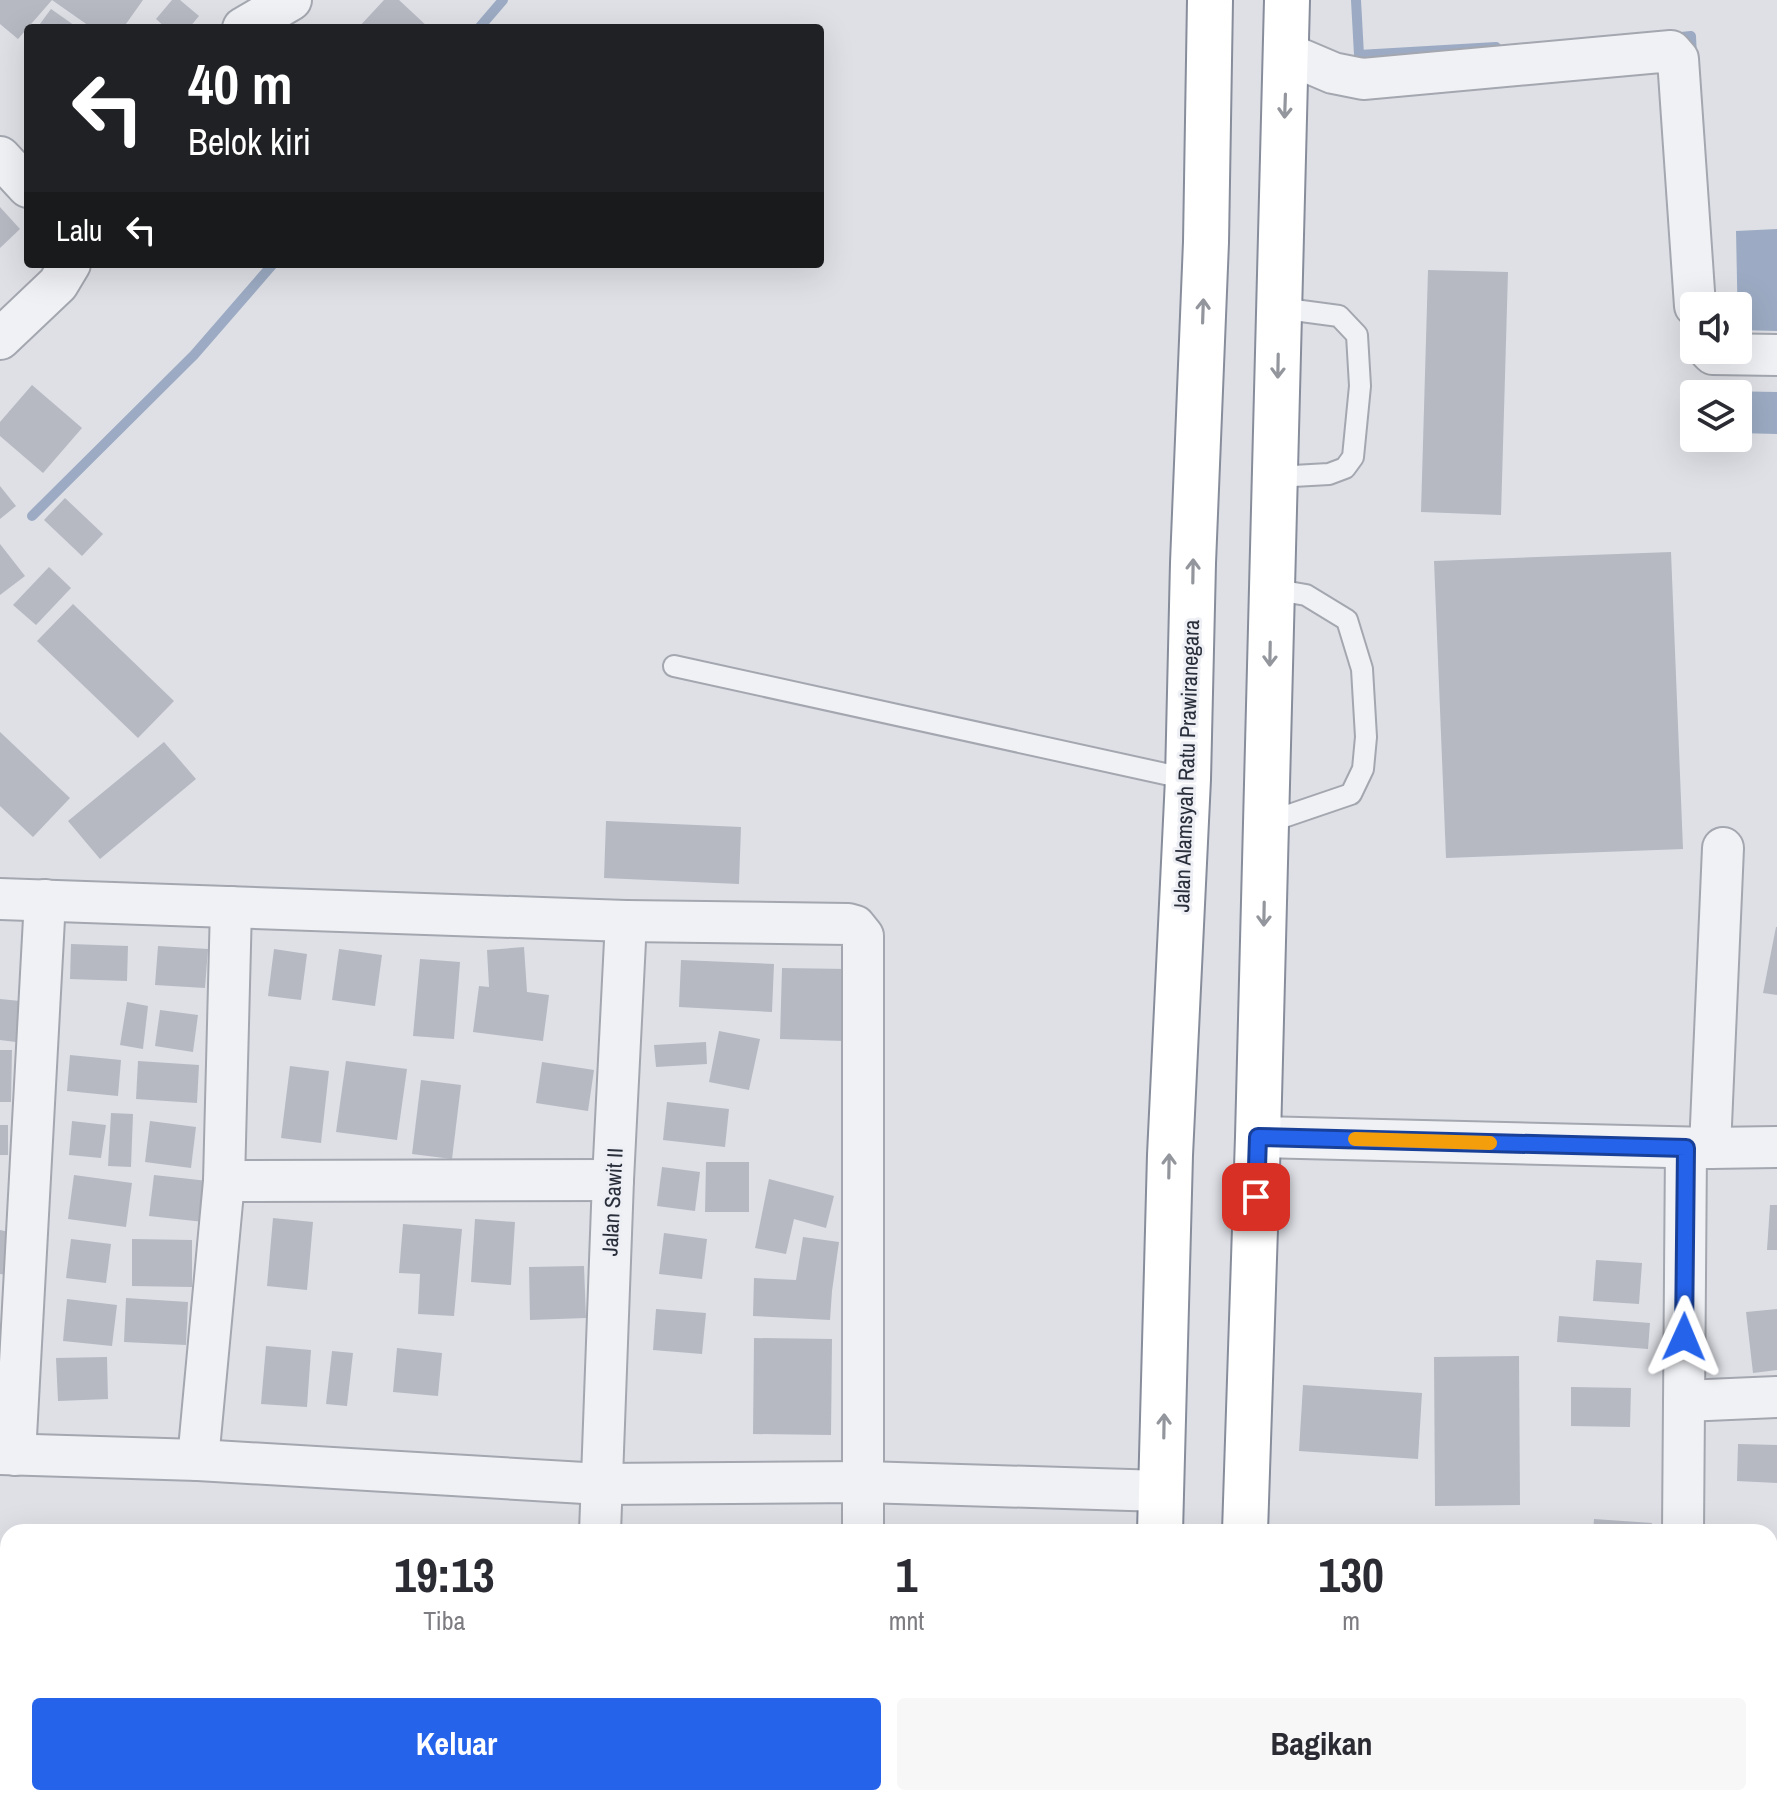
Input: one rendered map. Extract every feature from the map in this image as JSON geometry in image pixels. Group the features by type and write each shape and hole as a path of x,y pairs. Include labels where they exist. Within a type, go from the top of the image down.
{"highway":[{"name":"Jalan Alamsyah Ratu Prawiranegara","path":"1161,1512 1170,1155 1188,779 1206,242 1210,0"},
{"path":"1245,1524 1287,0"}],"street":[{"path":"250,24 291,0"},
{"path":"1286,53 1333,73 1363,79 1671,51 1678,59 1694,292"},
{"path":"0,339 58,284 68,268"},
{"path":"1752,355 1777,355"},
{"path":"1683,1524 1684,1401 1698,1148 1723,848"},
{"path":"0,899 855,926 863,936 863,1524"},
{"path":"45,900 7,1454 198,1460 601,1484 864,1482 1161,1512"},
{"path":"198,1460 224,1181 231,907"},
{"name":"Jalan Sawit II","path":"600,1524 626,921"},
{"path":"1258,1137 1698,1148 1777,1147"},
{"path":"224,1181 613,1180"},
{"path":"1684,1401 1777,1397"}],"lane":[{"path":"1275,477 1329,474 1345,468 1353,457 1360,386 1357,335 1339,316 1279,308"},
{"path":"1266,823 1351,794 1363,769 1366,737 1362,669 1347,620 1306,595 1271,589"},
{"path":"674,666 1188,779"}],"water":[{"path":"1777,229 1777,331 1752,330 1752,292 1737,292 1736,231"},
{"path":"1752,392 1777,392 1777,434 1752,433"}],"building":[{"path":"0,0 52,0 31,24 24,24 24,32 18,39 0,24"},
{"path":"52,0 143,0 126,24 86,24"},
{"path":"172,0 180,0 199,16 192,24 162,24 156,19"},
{"path":"384,0 399,0 425,24 362,24"},
{"path":"51,9 72,24 40,24"},
{"path":"0,207 20,229 0,248"},
{"path":"1428,270 1508,272 1501,515 1421,512"},
{"path":"32,385 82,428 43,473 0,436 0,422"},
{"path":"0,486 16,506 0,519"},
{"path":"65,498 103,534 82,556 44,520"},
{"path":"0,544 25,576 0,595"},
{"path":"1671,552 1683,849 1446,858 1434,561"},
{"path":"49,567 71,588 36,625 13,605"},
{"path":"73,604 174,701 138,738 37,641"},
{"path":"0,732 70,798 33,837 0,806"},
{"path":"164,742 196,779 100,859 68,821"},
{"path":"606,821 741,827 739,884 604,878"},
{"path":"1777,927 1777,995 1763,993"},
{"path":"71,944 128,946 127,981 70,979"},
{"path":"158,946 208,949 205,988 155,985"},
{"path":"524,947 527,992 549,995 543,1041 473,1032 479,986 489,987 487,950"},
{"path":"274,949 307,954 301,1000 268,996"},
{"path":"339,949 382,955 375,1006 332,1000"},
{"path":"420,959 460,962 454,1039 413,1036"},
{"path":"681,960 774,964 772,1012 679,1007"},
{"path":"782,968 847,969 845,1041 780,1039"},
{"path":"0,999 20,1001 16,1042 0,1040"},
{"path":"127,1002 148,1006 143,1049 120,1045"},
{"path":"160,1010 198,1015 193,1052 155,1046"},
{"path":"719,1031 760,1039 749,1090 709,1082"},
{"path":"706,1042 707,1064 656,1067 654,1045"},
{"path":"0,1050 12,1050 11,1102 0,1102"},
{"path":"70,1055 121,1060 118,1096 67,1091"},
{"path":"138,1061 199,1065 197,1103 136,1099"},
{"path":"346,1061 407,1069 397,1140 336,1132"},
{"path":"542,1062 594,1070 588,1111 536,1103"},
{"path":"290,1066 329,1071 321,1143 281,1138"},
{"path":"421,1080 461,1085 452,1159 412,1154"},
{"path":"667,1102 729,1109 725,1147 663,1140"},
{"path":"111,1113 133,1114 131,1167 108,1166"},
{"path":"72,1121 106,1125 101,1158 69,1155"},
{"path":"150,1121 196,1127 191,1168 145,1162"},
{"path":"0,1125 8,1125 8,1155 0,1155"},
{"path":"706,1162 749,1162 749,1212 705,1212"},
{"path":"662,1167 700,1172 695,1211 657,1206"},
{"path":"74,1175 132,1183 126,1227 68,1219"},
{"path":"154,1175 208,1181 204,1222 149,1216"},
{"path":"769,1179 834,1196 826,1228 794,1219 786,1254 755,1248"},
{"path":"1770,1205 1777,1205 1777,1250 1767,1250"},
{"path":"273,1218 313,1222 307,1290 267,1286"},
{"path":"475,1219 515,1222 511,1285 471,1282"},
{"path":"403,1224 462,1229 454,1316 418,1314 420,1274 399,1273"},
{"path":"0,1230 14,1233 7,1275 0,1274"},
{"path":"664,1233 707,1239 702,1279 659,1274"},
{"path":"803,1237 839,1242 830,1320 753,1316 754,1278 796,1280"},
{"path":"71,1239 111,1244 106,1283 66,1278"},
{"path":"132,1239 192,1240 192,1287 132,1286"},
{"path":"1596,1260 1642,1263 1639,1304 1593,1301"},
{"path":"584,1266 586,1318 530,1320 529,1267"},
{"path":"126,1298 188,1302 186,1345 124,1342"},
{"path":"67,1299 117,1305 112,1346 63,1341"},
{"path":"656,1309 706,1313 702,1354 653,1350"},
{"path":"1777,1309 1777,1370 1753,1373 1746,1312"},
{"path":"1559,1316 1650,1323 1648,1349 1557,1342"},
{"path":"754,1338 832,1339 831,1435 753,1434"},
{"path":"266,1346 311,1350 307,1407 261,1404"},
{"path":"397,1348 442,1353 438,1396 393,1392"},
{"path":"332,1351 353,1353 347,1406 326,1404"},
{"path":"1519,1356 1520,1505 1435,1506 1434,1357"},
{"path":"107,1357 108,1399 58,1401 56,1358"},
{"path":"1303,1385 1422,1393 1418,1459 1299,1451"},
{"path":"1571,1387 1631,1388 1630,1427 1571,1426"},
{"path":"1738,1444 1777,1445 1777,1483 1737,1481"},
{"path":"1594,1519 1652,1523 1652,1524 1594,1524"}],"waterway":[{"path":"482,24 503,0"},
{"path":"1356,0 1359,55 1496,47"},
{"path":"1671,38 1691,36 1692,57"},
{"path":"32,516 194,355 270,268"}],"slow traffic":[{"path":"1355,1139 1490,1143"}],"route":[{"path":"1256,1197 1258,1137 1686,1148 1684,1337"}]}
